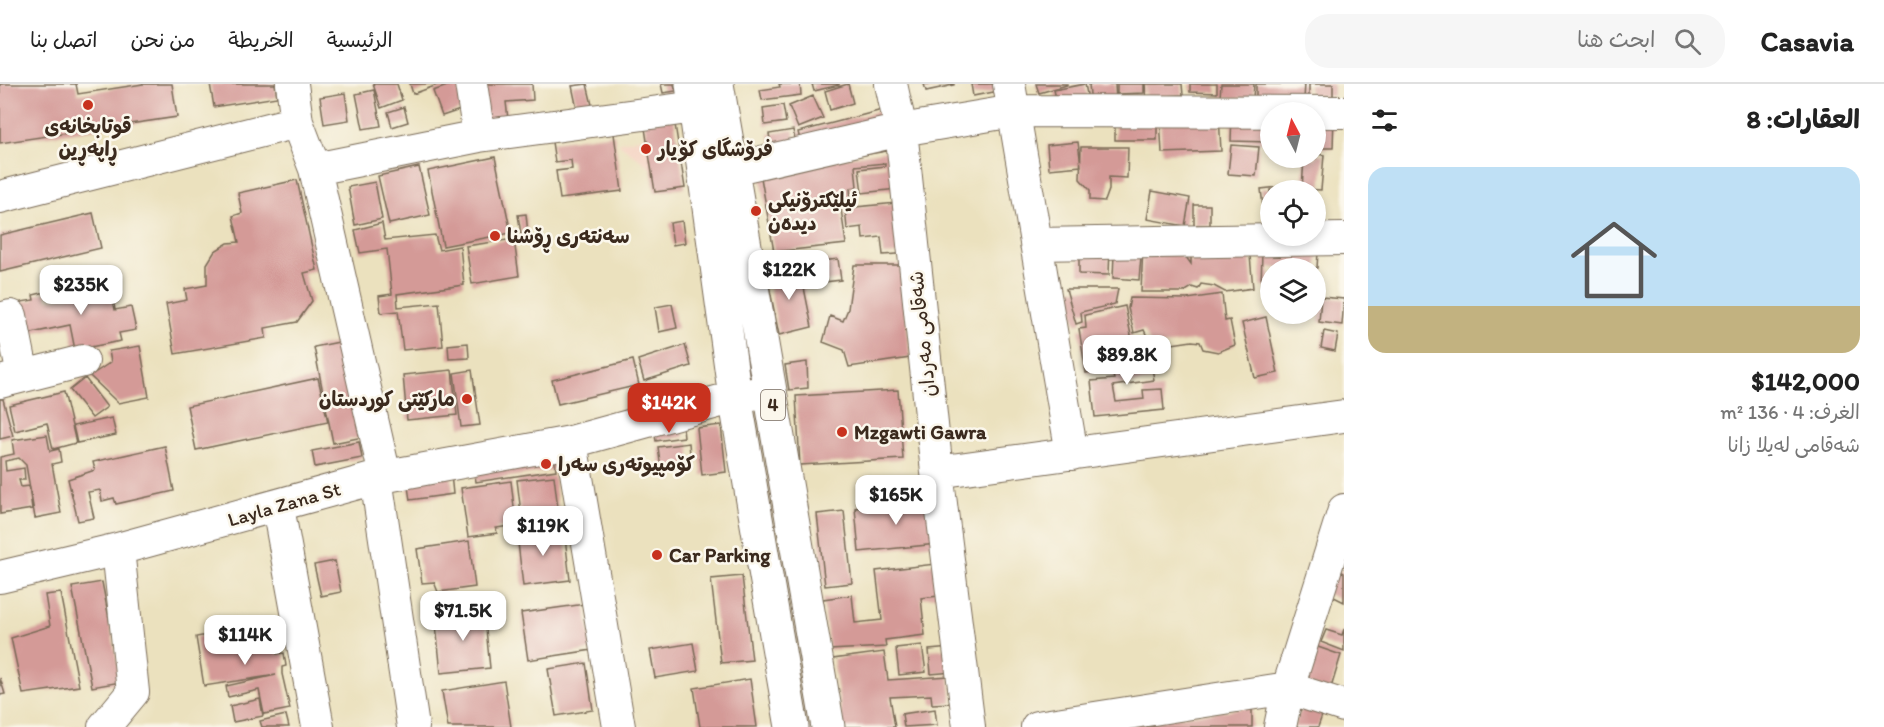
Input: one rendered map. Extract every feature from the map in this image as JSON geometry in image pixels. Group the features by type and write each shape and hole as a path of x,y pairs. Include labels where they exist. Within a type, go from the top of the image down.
{"highway":[{"name":"4","path":"702,92 732,169 828,727"},
{"name":"4","path":"702,92 735,397 792,727"}],"street":[{"path":"292,84 297,122 315,169 381,477 413,727"},
{"path":"471,84 479,136"},
{"name":"شەقامی مەردان","path":"891,84 901,130 937,472 969,727"},
{"path":"315,169 702,92"},
{"path":"1011,98 1072,454"},
{"path":"732,169 901,130 1011,98 1344,112"},
{"path":"0,197 297,122"},
{"path":"1036,244 1344,239"},
{"path":"0,319 11,316 11,379 83,361"},
{"name":"Layla Zana St","path":"0,578 278,507 381,477 571,442 735,397 770,391"},
{"path":"937,472 1344,416"},
{"path":"571,442 619,727"},
{"path":"278,507 318,727"},
{"path":"1280,727 1288,688 1344,510"},
{"path":"104,727 133,692 118,549"},
{"path":"1037,727 1288,688 1344,706"}],"shaded area":[{"name":"فرۆشگای کۆیار","path":"667,131 664,178 618,143"}],"building":[{"name":"قوتابخانەی ڕاپەڕین","path":"0,84 76,84 78,94 143,84 172,84 177,117 0,143"},
{"path":"210,84 275,84 277,97 214,107"},
{"path":"373,84 397,84 402,100 381,108"},
{"path":"410,84 440,84 413,94"},
{"path":"458,84 466,108 442,116 433,91"},
{"path":"478,84 532,84 533,100 506,102 508,119 482,122"},
{"path":"587,84 592,105 577,109 572,86"},
{"path":"661,84 674,84 676,91 663,93"},
{"path":"779,84 800,84 801,95 762,100 760,90 780,87"},
{"path":"812,84 839,84 839,85 814,91"},
{"path":"848,84 853,103 830,110 825,91"},
{"path":"924,84 954,84 954,85 926,91"},
{"path":"971,84 1008,84 1009,89 973,96"},
{"path":"1036,84 1067,84 1067,85 1039,93"},
{"path":"1085,84 1088,99 1058,106 1054,90"},
{"path":"1089,84 1115,84 1116,103 1091,105"},
{"path":"1117,84 1144,84 1144,93 1117,94"},
{"path":"1145,84 1182,84 1183,95 1146,97"},
{"path":"1190,84 1217,84 1217,93 1190,92"},
{"path":"1221,84 1254,84 1253,99 1220,97"},
{"path":"1256,84 1305,84 1304,99 1256,97"},
{"path":"1309,84 1333,84 1333,96 1309,96"},
{"path":"374,90 381,126 363,129 356,94"},
{"path":"345,93 349,120 324,124 320,97"},
{"path":"813,96 823,118 798,128 789,106"},
{"path":"783,105 786,122 765,125 763,108"},
{"path":"404,107 408,122 392,127 388,112"},
{"path":"890,108 895,128 803,152 798,132"},
{"path":"1232,114 1260,115 1260,142 1231,141"},
{"path":"1219,115 1221,151 1162,153 1160,118"},
{"path":"1326,116 1334,116 1333,148 1326,148"},
{"path":"674,118 685,188 655,192 644,122"},
{"path":"1115,120 1157,120 1157,140 1115,140"},
{"path":"793,130 797,149 773,154 769,134"},
{"path":"614,134 622,191 560,199 556,171 572,169 571,160 555,162 552,142"},
{"path":"1078,142 1081,166 1049,169 1047,145"},
{"path":"1231,145 1259,147 1256,176 1228,174"},
{"path":"1081,147 1128,147 1127,178 1109,177 1109,190 1105,201 1090,200 1090,190 1080,179"},
{"path":"899,149 906,188 862,193 859,169 885,166 885,163 855,166 857,187 850,188 851,201 840,202 846,244 774,252 760,172"},
{"path":"495,157 511,233 443,246 428,171"},
{"path":"419,167 430,215 389,224 378,176"},
{"path":"1303,168 1323,168 1322,180 1303,180"},
{"path":"297,180 317,270 304,273 312,301 297,322 265,328 266,338 175,354 166,304 187,300 185,289 207,285 207,264 215,251 228,243 239,242 233,216 242,213 238,193"},
{"path":"375,182 382,219 355,225 348,187"},
{"path":"1152,191 1190,198 1185,226 1147,219"},
{"path":"907,202 912,253 883,255 881,237 863,239 862,227 847,229 845,208"},
{"path":"1194,205 1210,205 1210,225 1194,225"},
{"path":"93,213 101,248 0,272 0,235"},
{"path":"526,214 528,234 521,234 518,215"},
{"path":"682,221 685,243 673,245 670,223"},
{"path":"382,223 385,240 435,235 439,250 460,246 464,285 397,294 398,307 439,303 443,346 403,350 398,311 381,313 379,296 392,294 387,249 360,253 355,230"},
{"path":"514,239 519,276 472,284 466,246"},
{"path":"1079,245 1110,246 1109,275 1079,274"},
{"path":"1143,246 1186,257 1191,264 1191,257 1250,256 1253,288 1225,292 1214,286 1201,284 1198,289 1192,287 1184,292 1141,292"},
{"path":"1262,251 1318,252 1318,258 1262,258"},
{"path":"1114,254 1141,256 1139,280 1113,278"},
{"path":"838,259 841,280 808,284 805,263"},
{"path":"854,265 902,265 910,358 849,367 844,350 823,342 830,316 843,321 848,309"},
{"path":"800,268 812,327 779,335 767,275"},
{"path":"109,279 115,310 131,307 136,330 119,333 121,341 75,350 70,325 27,334 21,302 34,300 33,295 46,292 48,300 85,293 83,284"},
{"path":"1066,289 1118,289 1115,304 1081,312 1082,322 1076,324"},
{"path":"1222,294 1225,321 1230,320 1235,345 1218,352 1203,349 1200,342 1192,341 1152,347 1144,330 1134,333 1128,308 1130,298 1187,299"},
{"path":"1326,297 1344,299 1342,325 1326,323"},
{"path":"672,304 677,328 659,332 655,307"},
{"path":"1125,306 1133,345 1108,351 1108,355 1104,356 1107,370 1086,373 1079,329 1086,328 1085,315"},
{"path":"1260,318 1260,324 1268,324 1278,373 1255,378 1242,323"},
{"path":"1324,331 1338,334 1335,351 1321,348"},
{"path":"349,340 368,436 333,443 314,347"},
{"path":"468,343 469,358 449,359 448,345"},
{"path":"685,345 691,366 644,381 638,360"},
{"path":"140,346 149,397 118,403 90,376 111,362 109,351"},
{"path":"1149,349 1154,380 1113,386 1116,402 1144,399 1143,390 1162,389 1164,410 1095,417 1091,381 1114,379 1108,355"},
{"path":"633,360 639,385 558,404 552,380"},
{"path":"807,362 808,388 789,390 785,365"},
{"path":"452,370 457,415 407,420 403,375"},
{"name":"مارکێتی کوردستان","path":"472,370 480,425 461,427 454,373"},
{"path":"85,378 107,407 92,418 70,390"},
{"path":"318,378 328,422 196,450 187,406"},
{"path":"898,390 903,459 800,465 796,396"},
{"path":"64,392 76,443 53,449 47,423 15,431 9,405"},
{"path":"0,399 3,399 13,436 0,439"},
{"path":"112,418 116,435 77,443 73,426"},
{"path":"721,425 726,472 702,475 697,428"},
{"path":"683,427 684,437 656,441 654,430"},
{"path":"47,435 50,451 59,449 61,462 52,464 61,513 35,518 26,465 19,458 5,461 6,471 24,468 25,480 19,480 21,487 29,486 32,509 0,514 0,457 14,454 12,440"},
{"path":"359,442 362,458 315,467 312,451"},
{"path":"689,443 691,465 661,469 658,447"},
{"path":"165,446 174,491 116,504 114,498 102,501 100,490 88,492 94,518 78,521 68,479 95,470 93,462"},
{"path":"554,455 556,470 476,482 474,467"},
{"path":"451,474 453,494 410,500 407,480"},
{"path":"554,476 558,509 521,513 517,480"},
{"path":"511,481 516,525 496,528 497,533 468,537 461,488"},
{"path":"933,500 937,544 859,552 855,508"},
{"path":"844,511 852,583 825,586 817,514"},
{"path":"564,529 570,580 523,586 517,534"},
{"path":"469,541 475,587 438,592 434,582 422,583 417,549"},
{"path":"335,561 341,592 321,596 314,565"},
{"path":"935,564 939,596 921,598 925,635 885,640 886,647 829,650 823,599 852,595 855,623 882,620 876,571"},
{"path":"1337,569 1344,573 1344,602 1326,593"},
{"path":"742,576 752,660 721,663 711,579"},
{"path":"102,582 121,682 92,687 72,587"},
{"path":"61,593 79,686 23,694 11,638 50,626 45,595"},
{"path":"585,604 592,650 528,660 521,613"},
{"path":"484,610 490,668 441,673 435,615"},
{"path":"257,626 259,639 268,637 269,643 276,642 277,654 284,653 286,666 282,667 282,674 290,709 264,714 259,690 228,697 226,686 276,675 204,686 196,637"},
{"path":"1344,629 1344,651 1321,642 1326,630 1342,635"},
{"path":"693,643 698,671 655,678 650,650"},
{"path":"922,645 926,672 899,675 896,648"},
{"path":"1315,646 1341,655 1330,691 1303,682"},
{"path":"951,648 953,672 931,674 929,650"},
{"path":"884,652 888,680 949,676 952,703 932,704 931,695 890,697 895,727 843,727 833,659"},
{"path":"586,663 593,710 556,716 548,669"},
{"path":"0,678 5,694 0,695"},
{"path":"750,679 757,727 700,727 694,688"},
{"path":"504,681 511,727 448,727 442,691"},
{"path":"260,699 263,716 233,722 230,706"},
{"path":"1304,699 1325,707 1318,727 1294,727"},
{"path":"1252,707 1252,727 1102,727"},
{"path":"935,709 937,725 904,727 902,714"},
{"path":"286,715 289,727 262,727 260,721"}],"place":[{"name":"قوتابخانەی ڕاپەڕین","path":"88,105"},
{"name":"فرۆشگای کۆیار","path":"646,149"},
{"name":"ئیلێکترۆنیکی دیدەن","path":"756,211"},
{"name":"سەنتەری ڕۆشنا","path":"495,236"},
{"name":"مارکێتی کوردستان","path":"467,399"},
{"name":"Mzgawti Gawra","path":"842,432"},
{"name":"کۆمپیوتەری سەرا","path":"546,464"},
{"name":"Car Parking","path":"657,555"}]}
